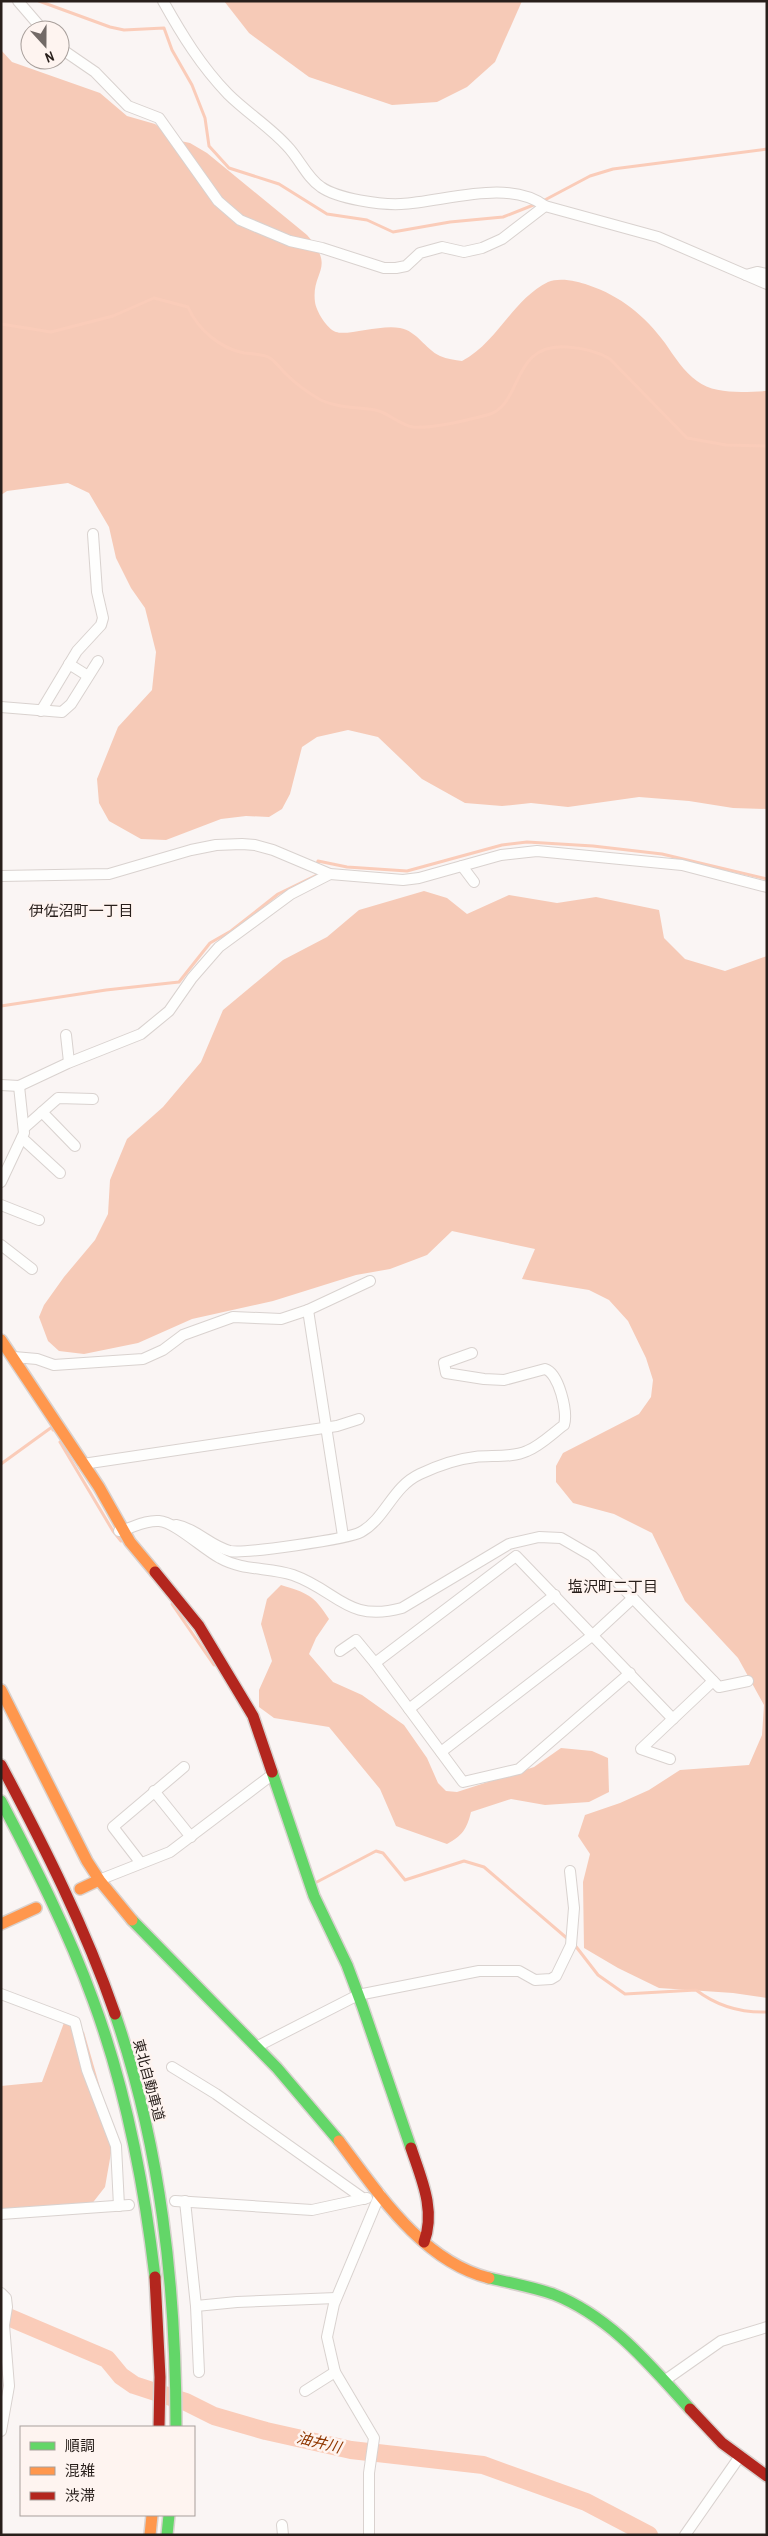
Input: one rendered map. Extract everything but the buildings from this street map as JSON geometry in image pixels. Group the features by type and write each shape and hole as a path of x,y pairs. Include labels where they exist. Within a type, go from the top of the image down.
{"main road":[{"path":"1,1340 84,1464 121,1531 198,1626 253,1716 314,1896 347,1965 358,1995 426,2196 429,2229 424,2242"},
{"path":"1,1690 78,1844 99,1880 137,1925 302,2094 380,2194 424,2242 443,2258 477,2276 542,2290 579,2307 607,2324 638,2352 738,2459 767,2476"},
{"name":"東北自動車道","path":"1,1765 78,1920 103,1980 132,2068 146,2124 163,2211 173,2299 177,2365 176,2424"},
{"path":"1,1801 66,1933 104,2031 130,2127 146,2214 157,2301 160,2357 159,2422"},
{"path":"80,1889 99,1880"},
{"path":"1,1924 36,1908"},
{"path":"150,2535 152,2516"},
{"path":"167,2535 169,2516"}],"street":[{"path":"18,1 34,20"},
{"path":"163,1 204,68 229,95 286,145 320,187 338,194 382,204 401,204 492,193 506,193 533,198 544,205 658,237 767,284"},
{"path":"70,55 96,72 128,106 159,118 218,201 240,220 290,241 322,248 384,268 396,268 406,266 420,253 442,247 464,252 482,248 502,239 544,205"},
{"path":"746,276 756,272 767,274"},
{"path":"41,711 78,651 101,625 103,618 97,592 93,534"},
{"path":"1,707 62,712 71,704 98,660"},
{"path":"70,664 88,676"},
{"path":"1,876 109,874 191,850 216,845 242,844 255,845 272,850 330,874 403,880 419,878 523,851 547,851 682,865 767,887"},
{"path":"462,866 474,882"},
{"path":"1,1085 19,1086 69,1062 141,1034 170,1011 192,978 219,947 291,894 330,874"},
{"path":"66,1035 69,1062"},
{"path":"19,1086 23,1133 60,1173"},
{"path":"1,1182 23,1133 42,1112 58,1098 93,1099"},
{"path":"42,1112 75,1146"},
{"path":"1,1205 40,1220"},
{"path":"1,1244 32,1269"},
{"path":"14,1357 37,1359 54,1364 143,1359 163,1350 183,1335 233,1317 281,1319 308,1310 370,1281"},
{"path":"308,1310 343,1536"},
{"path":"121,1531 146,1521 161,1521 185,1527 227,1550 237,1552 270,1549 361,1532 370,1526 397,1491 420,1474 474,1457 522,1453 530,1450 564,1425 561,1394 554,1374 550,1370 545,1369 504,1380 464,1377 446,1373 444,1363 472,1353"},
{"path":"84,1464 326,1427 359,1419"},
{"path":"170,1524 196,1544 225,1561 252,1569 293,1575 349,1607 360,1610 388,1612 402,1608 509,1544 545,1537 561,1538 592,1556 719,1687 748,1681"},
{"path":"376,1664 516,1556 673,1719"},
{"path":"409,1709 555,1595"},
{"path":"441,1752 593,1635 633,1598"},
{"path":"340,1651 356,1640 376,1664 463,1782 519,1769 630,1673"},
{"path":"670,1759 642,1748 713,1681"},
{"path":"140,1862 113,1827 184,1768"},
{"path":"99,1880 140,1862 170,1852 273,1774"},
{"path":"154,1791 191,1836"},
{"path":"256,2046 358,1995 479,1971 519,1971 536,1980 551,1979 556,1976 571,1945 574,1908 570,1871"},
{"path":"1,1994 75,2022 87,2070 116,2146 124,2206 1,2214"},
{"path":"172,2067 216,2094 364,2199"},
{"path":"174,2200 312,2210 380,2194"},
{"path":"369,2535 370,2468 374,2438 335,2372 327,2337 329,2318 336,2298 380,2194"},
{"path":"185,2201 196,2306 199,2372"},
{"path":"1,2293 6,2298 7,2308 4,2325 10,2381 1,2431"},
{"path":"196,2306 237,2302 336,2298"},
{"path":"664,2382 721,2341 762,2328 767,2334"},
{"path":"305,2391 335,2372"},
{"path":"684,2535 738,2459"}],"shaded area":[{"path":"224,1 522,1 495,62 467,87 437,102 392,105 309,77 249,33"},
{"path":"1,50 12,62 20,65 20,70 35,70 100,93 127,116 155,124 176,140 190,143 207,153 307,235 316,246 322,263 316,283 316,306 326,324 336,332 348,333 392,327 400,328 416,336 440,356 462,361 485,344 524,299 535,290 548,282 568,280 600,290 622,301 649,324 688,373 704,385 712,389 730,392 767,391 767,809 733,808 689,801 639,797 568,807 531,803 502,806 465,803 422,779 378,737 348,730 317,737 302,747 290,794 282,809 269,817 246,816 221,819 166,840 141,839 109,821 99,803 97,779 118,727 152,690 156,652 145,608 131,588 116,558 109,527 89,493 68,483 7,491 1,495"},
{"path":"424,891 447,898 467,914 509,895 557,903 596,897 659,910 664,938 685,959 725,971 767,956 767,1998 733,1993 659,1988 618,1968 584,1948 583,1882 590,1854 578,1836 585,1815 620,1803 649,1790 680,1770 749,1765 762,1735 764,1705 738,1658 685,1601 652,1533 614,1514 573,1503 556,1482 556,1466 563,1453 639,1414 651,1397 653,1380 646,1358 628,1321 609,1300 589,1290 522,1279 535,1249 452,1231 427,1255 390,1269 356,1275 273,1301 192,1319 138,1343 84,1354 59,1351 48,1341 39,1317 44,1305 64,1277 95,1240 108,1214 110,1180 127,1139 163,1107 201,1062 223,1010 283,960 327,937 359,910"},
{"path":"281,1585 309,1596 319,1605 329,1619 316,1638 309,1654 333,1682 362,1695 404,1725 427,1758 438,1783 446,1791 457,1792 534,1767 561,1748 592,1751 608,1758 609,1792 589,1802 545,1805 511,1799 471,1812 468,1823 463,1831 457,1838 447,1844 396,1826 380,1789 329,1727 274,1718 259,1707 259,1690 272,1661 261,1624 267,1599"},
{"path":"65,2020 84,2032 114,2136 105,2187 87,2210 1,2215 1,2086 42,2082"}],"waterway":[{"path":"39,1 110,27 124,30 164,28 172,50 192,85 205,118 209,146 229,168 279,184 327,214 367,220 393,232 450,222 503,217 536,204"},
{"path":"541,202 590,176 613,169 767,149"},
{"path":"1,324 51,332 113,316 154,298 188,307 198,323 218,342 235,351 270,358 294,381 319,399 339,406 380,411 403,424 413,427 460,422 487,415 499,409 507,400 526,364 535,355 548,348 579,348 595,352 610,359 687,438 726,445 767,446"},
{"path":"317,864 318,861 347,867 407,871 502,845 527,842 593,846 662,854 767,879"},
{"path":"1,1006 106,990 179,982 210,943 231,931 278,894 317,875"},
{"path":"1,1464 52,1427 53,1430"},
{"path":"60,1442 113,1531 121,1541"},
{"path":"172,1604 214,1665"},
{"path":"315,1883 376,1851 383,1853 405,1880 464,1861 484,1867 569,1940"},
{"path":"574,1944 598,1975 625,1994 696,1990 712,2000 738,2010 767,2012"},
{"name":"油井川","path":"1,2314 107,2359 121,2376 134,2385 186,2402 214,2416 266,2431 351,2450 483,2465 586,2502 649,2535"}],"traffic: fast":[{"path":"272,1772 314,1896 347,1965 362,2005 411,2148"},
{"path":"1,1801 62,1924 105,2034 132,2137 151,2242 155,2277"},
{"path":"132,1920 277,2068 339,2141"},
{"path":"115,2014 131,2064 144,2115 163,2218 173,2322 176,2426"},
{"path":"489,2278 553,2294 593,2315 628,2343 690,2409"},
{"path":"167,2535 169,2516"}],"traffic: slow":[{"path":"1,1340 99,1487 130,1542 155,1572"},
{"path":"1,1690 87,1861 100,1881 132,1920"},
{"path":"80,1889 99,1880"},
{"path":"1,1924 36,1908"},
{"path":"339,2141 386,2203 423,2241 443,2257 465,2269 489,2278"},
{"path":"150,2535 152,2516"}],"traffic: jam":[{"path":"155,1572 199,1626 253,1716 272,1772"},
{"path":"1,1765 63,1887 91,1950 115,2014"},
{"path":"411,2148 423,2182 428,2206 427,2230 424,2242"},
{"path":"155,2277 160,2377 159,2426"},
{"path":"690,2409 722,2443 767,2476"}],"district":[{"name":"伊佐沼町一丁目","path":"81,910"},
{"name":"塩沢町二丁目","path":"613,1586"}]}
